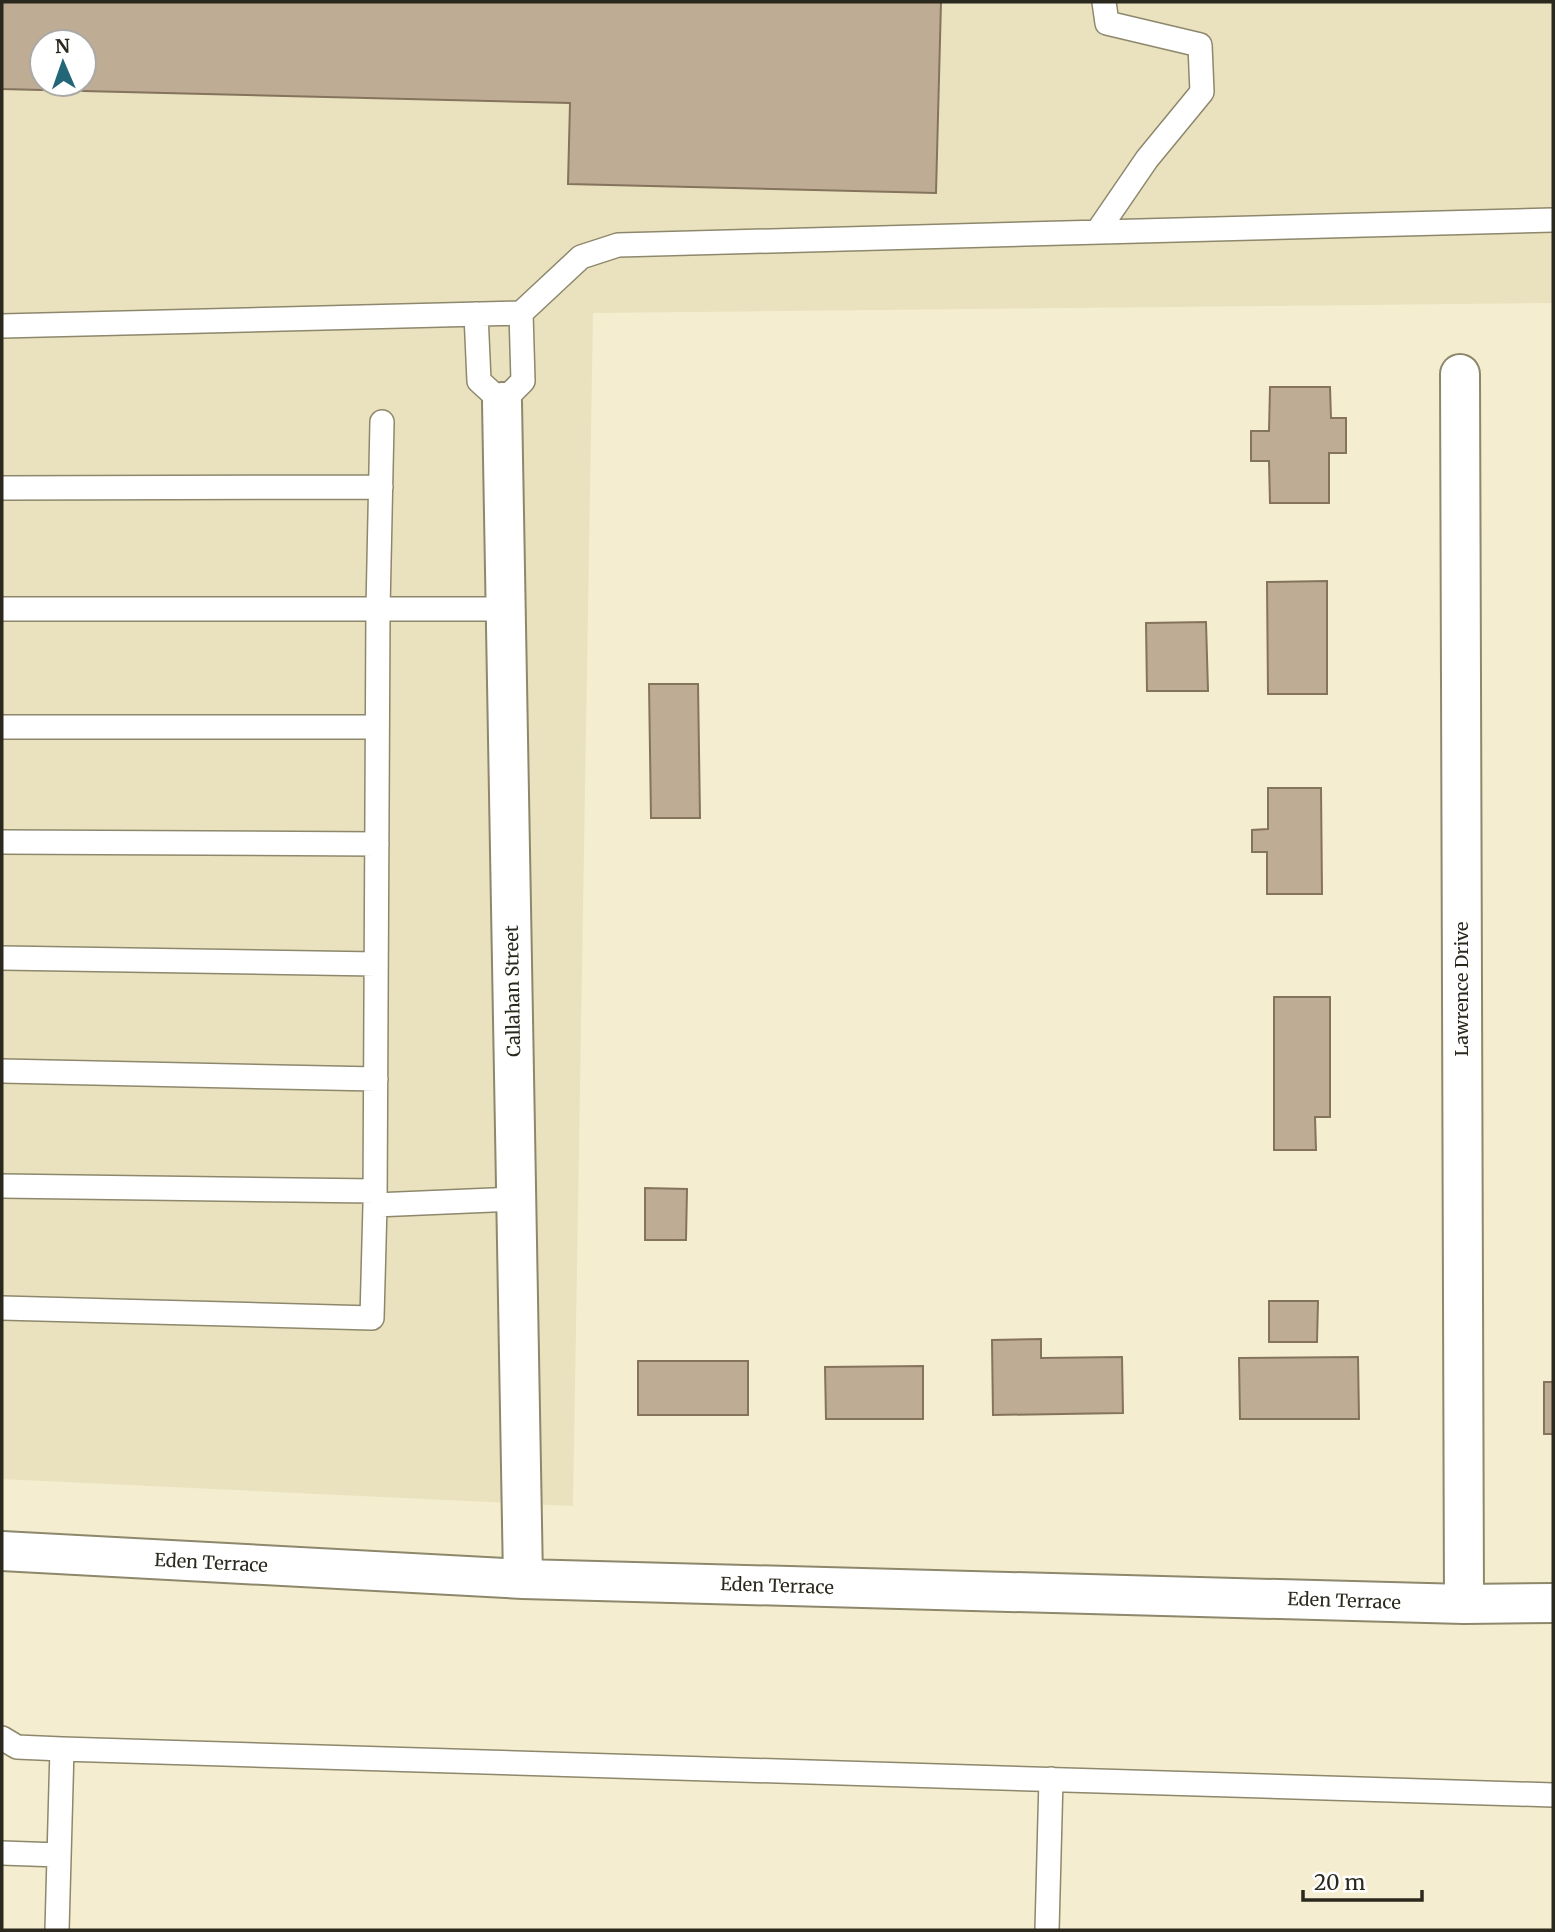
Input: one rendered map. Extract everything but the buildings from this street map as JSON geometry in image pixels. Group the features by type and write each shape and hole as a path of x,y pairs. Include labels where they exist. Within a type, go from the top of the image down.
{"street":[{"name":"Lawrence Drive","path":"1460,374 1464,1604"},
{"name":"Callahan Street","path":"502,402 523,1579"},
{"name":"Eden Terrace","path":"2,1552 523,1579 1464,1604 1553,1603"}],"lane":[{"path":"1097,232 1147,159 1202,92 1200,45 1107,23 1104,2"},
{"path":"2,326 521,313 581,257 618,245 1553,220"},
{"path":"476,314 478,382 502,402 523,381 521,313"},
{"path":"2,1308 372,1318 382,422"},
{"path":"2,488 381,487"},
{"path":"2,609 506,609"},
{"path":"2,727 377,727"},
{"path":"2,842 377,844"},
{"path":"2,958 376,964"},
{"path":"2,1071 376,1079"},
{"path":"2,1186 375,1198 517,1199"},
{"path":"2,1738 17,1747 62,1749 1553,1795"},
{"path":"57,1930 62,1749"},
{"path":"1047,1930 1051,1779"},
{"path":"2,1853 59,1855"}],"shaded area":[{"path":"2,2 1553,2 1553,303 593,313 573,1506 2,1479"}]}
